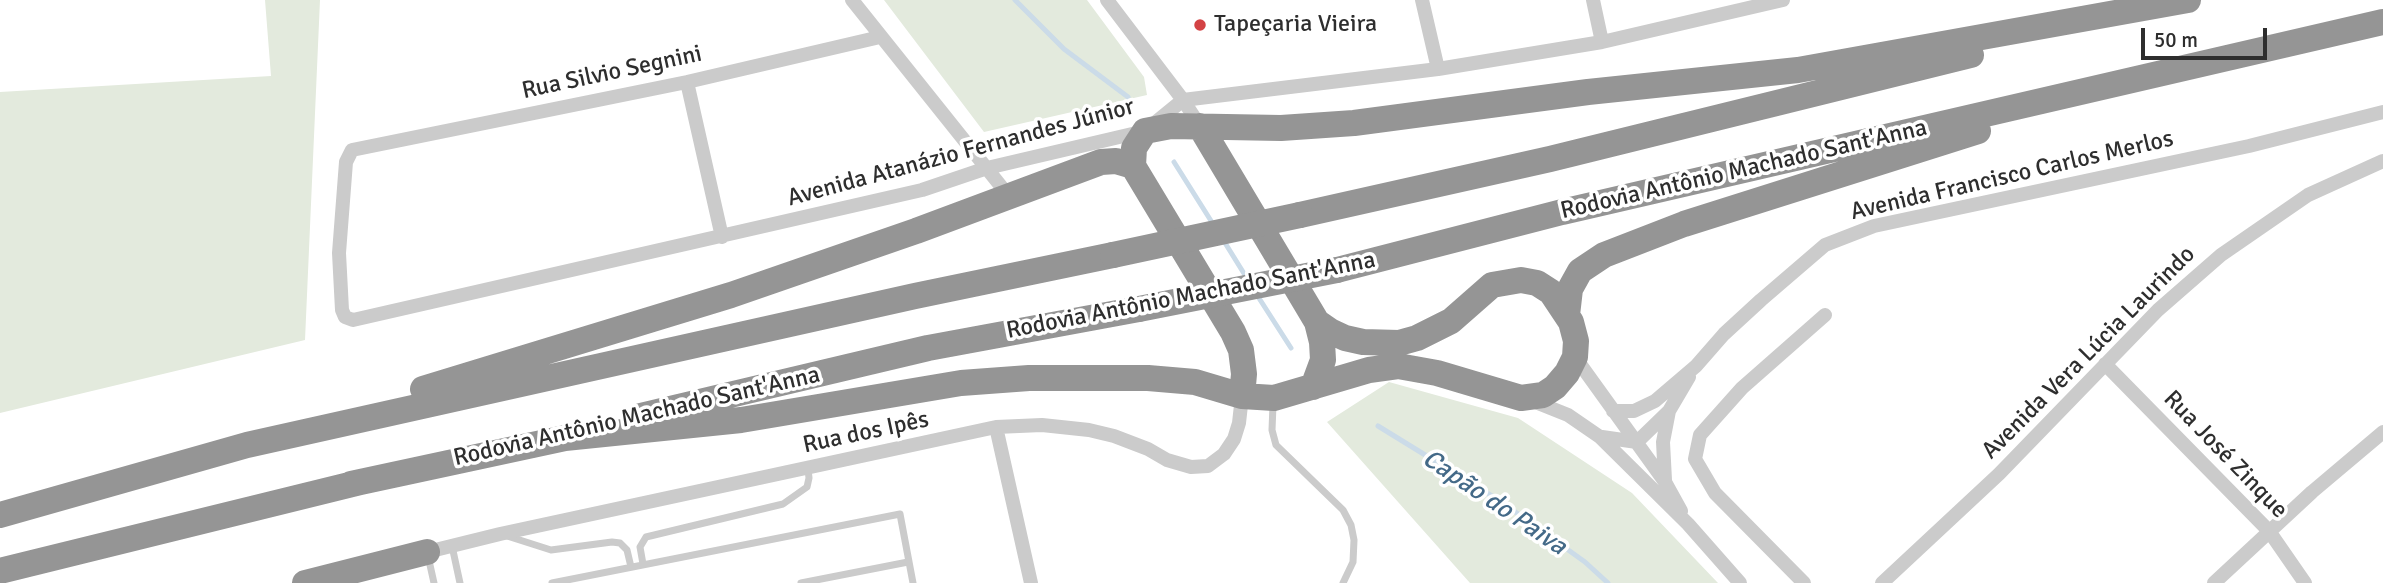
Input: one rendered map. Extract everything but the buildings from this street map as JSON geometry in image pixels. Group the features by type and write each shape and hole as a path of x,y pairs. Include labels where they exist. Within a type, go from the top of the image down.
{"highway":[{"path":"1242,396 1244,374 1241,350 1233,332 1133,166 1134,148 1145,131 1171,126 1281,128 1354,123 1588,92 1798,70 2188,0"},
{"path":"247,445 888,302 1550,159 2197,0"},
{"name":"Rodovia Antônio Machado Sant'Anna","path":"0,571 351,484 928,348 1337,270 1562,212 2383,22"},
{"path":"1566,315 1570,289 1580,271 1604,255 1684,224 2006,122 2285,44"},
{"path":"1200,126 1317,322 1323,360 1313,387"},
{"path":"0,515 247,445 731,295 916,231 1101,162 1116,161 1133,166"},
{"path":"351,484 565,438 741,419 961,383 1029,378 1149,378 1195,382 1242,396 1274,398 1369,370 1398,366 1437,373 1521,398 1543,395 1555,387 1575,357 1576,341 1566,315 1551,292 1537,283 1521,280 1492,285 1451,321 1417,338 1399,343 1363,342 1345,338 1317,322"},
{"path":"305,583 440,549"}],"street":[{"path":"852,0 1008,195"},
{"path":"1107,0 1200,126"},
{"path":"1422,0 1438,69"},
{"path":"1593,0 1602,42"},
{"path":"1183,100 1438,69 1602,42 1782,0"},
{"name":"Rua Silvio Segnini","path":"353,320 345,317 342,310 339,253 346,162 352,150 687,82 880,37"},
{"path":"687,82 722,237"},
{"name":"Avenida Atanázio Fernandes Júnior","path":"353,320 922,190 987,168 1145,131 1183,100"},
{"name":"Avenida Francisco Carlos Merlos","path":"1696,366 1724,334 1825,245 1874,226 2249,146 2383,112"},
{"name":"Avenida Vera Lúcia Laurindo","path":"1882,583 1999,474 2158,310 2221,255 2308,195 2383,161"},
{"path":"1804,583 1714,493 1695,459 1700,435 1742,388 1825,315"},
{"path":"1575,357 1665,482 1688,524"},
{"name":"Rua José Zinque","path":"2105,364 2269,531 2305,583"},
{"path":"1637,442 1669,411 1696,366"},
{"path":"1613,411 1634,411 1655,401 1696,366"},
{"name":"Rua dos Ipês","path":"440,549 996,427 1042,425 1089,430 1114,436 1191,467 1208,466 1224,454 1234,439 1242,396"},
{"path":"1521,398 1568,415 1600,437 1688,524 1740,583"},
{"path":"1665,482 1663,442 1669,411"},
{"path":"996,427 1031,583"},
{"path":"2214,583 2269,531 2383,432"},
{"path":"1600,437 1637,442"}],"lane":[{"path":"1274,398 1272,430 1276,445 1343,510 1351,525 1354,540 1353,562 1343,583"},
{"path":"643,564 640,545 646,537 783,504 807,487 808,469"},
{"path":"552,583 900,514 913,583"},
{"path":"500,534 551,550 617,542 627,550 631,567"},
{"path":"434,583 440,549"},
{"path":"440,549 460,583"},
{"path":"801,583 908,562"}],"shaded area":[{"path":"265,0 320,0 305,340 0,413 0,92 271,76"},
{"path":"884,0 1087,0 1144,77 1147,95 984,132"},
{"path":"1389,382 1518,418 1632,493 1718,583 1470,583 1327,422"}],"waterway":[{"name":"Capão do Paiva","path":"1015,0 1064,49 1128,97"},
{"path":"1174,162 1213,224"},
{"path":"1222,238 1248,280"},
{"path":"1257,295 1291,348"},
{"name":"Capão do Paiva","path":"1378,426 1500,501 1585,562 1608,583"}],"place":[{"name":"Tapeçaria Vieira","path":"1200,25"}]}
